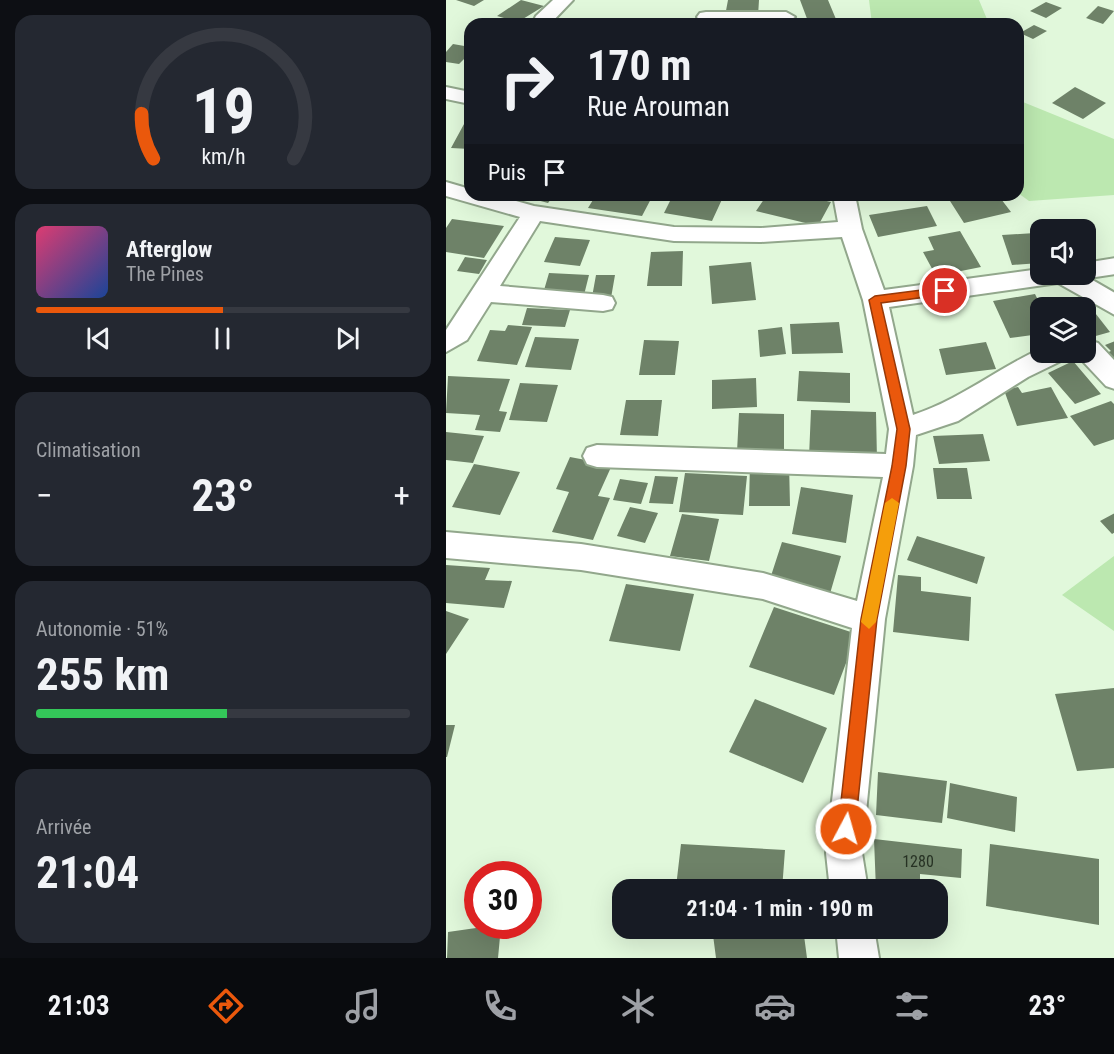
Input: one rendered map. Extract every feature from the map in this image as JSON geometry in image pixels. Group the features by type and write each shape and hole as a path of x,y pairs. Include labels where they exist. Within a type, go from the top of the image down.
{"street":[{"path":"546,18 564,0"},
{"path":"706,17 785,14"},
{"path":"446,114 458,95"},
{"path":"446,189 464,194"},
{"path":"490,201 534,213 674,234 761,235 851,229"},
{"path":"845,201 851,229 875,300 903,429 899,466 869,619 844,853 848,879"},
{"path":"446,343 458,334 534,213"},
{"path":"1096,269 1115,266"},
{"path":"875,300 1030,279"},
{"path":"1083,285 1098,293 1115,307"},
{"path":"484,293 603,303"},
{"path":"1096,358 1115,379"},
{"path":"903,429 948,414 1033,363"},
{"path":"597,456 899,466"},
{"path":"446,545 581,557 763,586 869,619"},
{"path":"856,939 859,958"}],"green space":[{"path":"869,0 979,0 986,18 871,18"},
{"path":"1024,102 1114,139 1114,195 1029,201 1024,197"},
{"path":"1114,556 1114,631 1062,595"}],"building":[{"path":"456,0 484,0 474,6"},
{"path":"521,0 544,6 524,18 497,16"},
{"path":"728,0 759,0 758,16 725,16"},
{"path":"800,0 828,0 836,18 807,18"},
{"path":"1046,2 1062,8 1046,18 1030,11"},
{"path":"1098,6 1114,11 1103,24 1086,18"},
{"path":"1034,25 1047,31 1033,39 1024,35 1024,31"},
{"path":"453,44 464,46 464,59 459,64 446,62 446,52"},
{"path":"1075,87 1106,103 1083,119 1052,103"},
{"path":"464,124 464,149 451,148"},
{"path":"592,201 650,201 642,216 588,208"},
{"path":"670,201 721,201 712,221 664,213"},
{"path":"763,201 831,202 818,226 756,211"},
{"path":"950,201 1003,201 1011,212 964,223"},
{"path":"927,206 937,226 878,237 869,215"},
{"path":"452,219 504,226 484,258 446,252 446,228"},
{"path":"960,231 981,267 936,276 923,252 934,250 928,237"},
{"path":"1030,233 1030,264 1012,265 1002,235"},
{"path":"555,237 590,240 580,266 544,262"},
{"path":"683,251 682,286 647,286 651,252"},
{"path":"465,257 487,260 479,274 457,271"},
{"path":"751,262 756,300 712,304 709,266"},
{"path":"549,273 589,275 583,299 542,297"},
{"path":"596,275 615,275 611,298 592,297"},
{"path":"1035,294 1036,297 1030,297 1030,335 1010,338 993,301"},
{"path":"527,308 570,310 565,327 522,325"},
{"path":"1096,314 1110,332 1096,336"},
{"path":"839,322 843,353 792,354 790,324"},
{"path":"508,325 532,327 517,365 477,361 490,330 505,331"},
{"path":"782,327 786,354 760,357 758,330"},
{"path":"535,337 579,339 571,370 525,367"},
{"path":"644,340 679,341 675,375 639,375"},
{"path":"1115,341 1115,369 1101,355 1111,351 1105,345"},
{"path":"986,342 996,369 946,375 939,349"},
{"path":"1069,363 1075,363 1101,394 1075,404 1048,373"},
{"path":"799,371 850,373 850,403 797,401"},
{"path":"448,376 510,379 499,411 507,412 500,432 475,430 480,415 446,413"},
{"path":"756,378 757,407 712,409 712,380"},
{"path":"520,383 558,385 547,422 509,420"},
{"path":"1018,387 1022,393 1051,387 1068,418 1017,426 1004,390"},
{"path":"626,400 662,400 658,436 620,435"},
{"path":"1111,401 1115,405 1115,439 1094,446 1070,416"},
{"path":"811,410 876,412 877,460 809,457"},
{"path":"739,413 784,414 784,453 737,452"},
{"path":"446,432 484,436 473,463 446,460"},
{"path":"983,434 990,461 939,464 933,436"},
{"path":"570,457 612,465 598,496 610,498 593,540 552,532 569,492 556,489"},
{"path":"750,462 789,462 790,506 749,506"},
{"path":"474,464 520,472 500,515 452,507"},
{"path":"933,468 967,468 972,499 937,499"},
{"path":"685,473 747,476 743,515 679,512"},
{"path":"655,476 678,477 673,504 649,503"},
{"path":"620,479 648,483 641,504 613,500"},
{"path":"801,487 853,495 846,543 792,534"},
{"path":"630,507 658,513 645,543 617,536"},
{"path":"1115,513 1115,532 1112,534 1100,521"},
{"path":"682,514 719,519 709,561 670,556"},
{"path":"917,536 985,557 977,584 907,560"},
{"path":"782,542 841,556 829,597 769,582"},
{"path":"446,565 490,568 485,580 512,581 504,608 446,603"},
{"path":"898,575 921,577 921,591 971,597 969,641 893,632"},
{"path":"626,584 694,594 680,651 609,641"},
{"path":"774,607 857,634 834,695 749,667"},
{"path":"446,611 469,619 446,654"},
{"path":"1115,688 1115,768 1077,771 1055,694"},
{"path":"755,699 827,728 803,783 729,752"},
{"path":"446,725 455,725 447,757 446,757"},
{"path":"878,772 947,781 942,823 876,815"},
{"path":"950,783 1017,797 1015,832 947,818"},
{"path":"874,839 962,849 961,878 920,874 920,879 876,879"},
{"path":"681,844 785,850 783,879 677,879"},
{"path":"990,844 1099,859 1099,925 986,906"},
{"path":"464,930 464,939 500,939 498,958 447,958 448,932"},
{"path":"714,939 804,939 807,958 716,958"}],"slow traffic":[{"path":"869,622 892,503"}],"route":[{"path":"846,829 869,619 890,517 903,429 875,300 945,291"}]}
